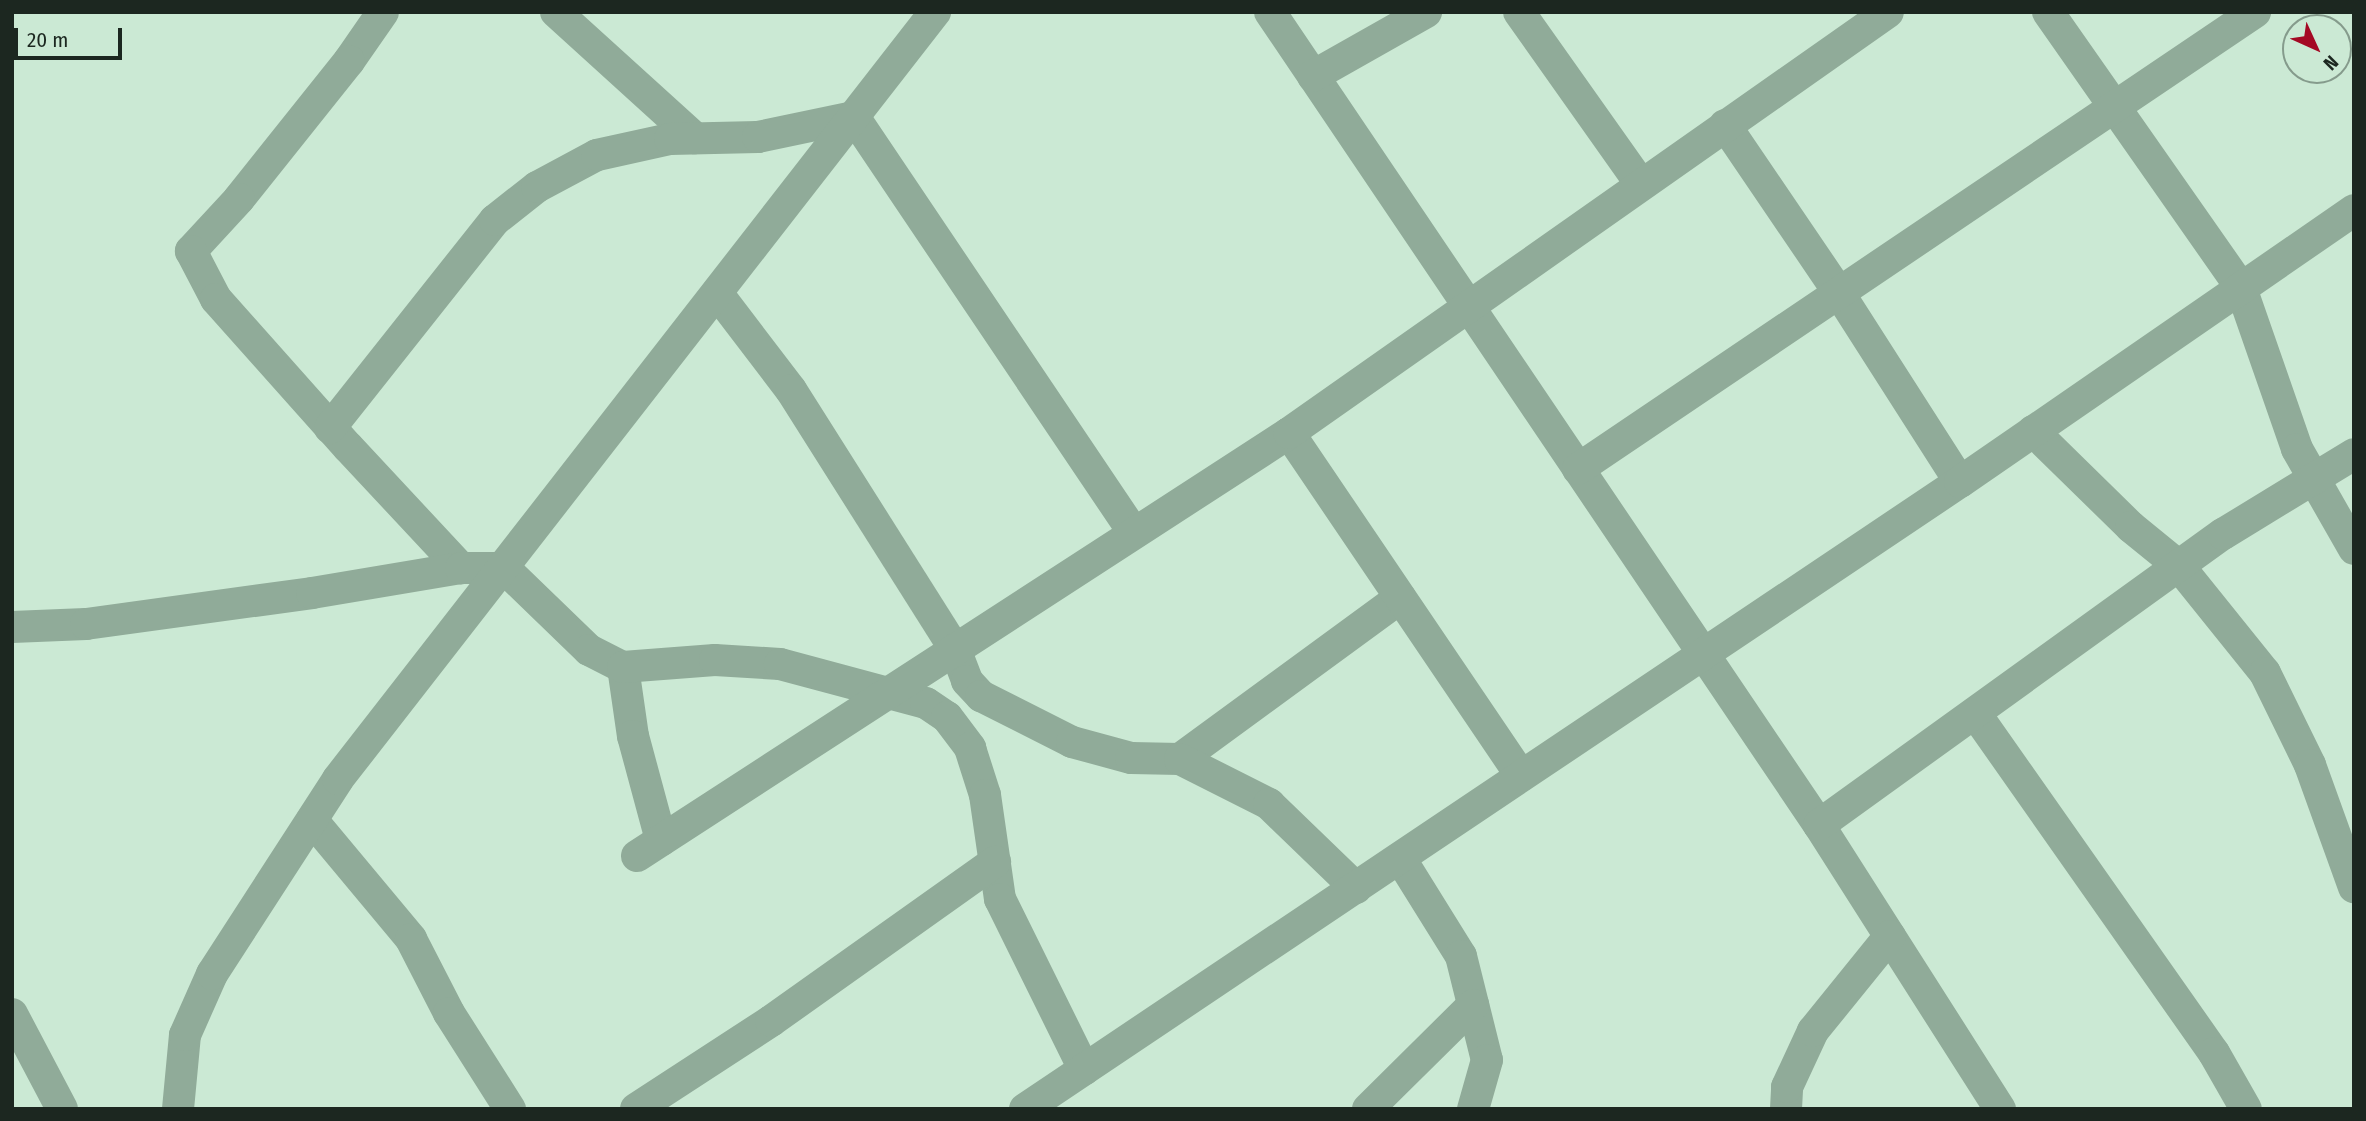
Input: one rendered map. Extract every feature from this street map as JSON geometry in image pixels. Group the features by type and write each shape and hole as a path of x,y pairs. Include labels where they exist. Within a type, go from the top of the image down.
{"street":[{"path":"383,12 349,61 247,188 191,251 216,299 330,428 461,568"},
{"path":"556,12 695,138"},
{"path":"178,1109 186,1035 212,974 338,779 936,12"},
{"path":"1270,12 1819,825 2000,1109"},
{"path":"1313,76 1426,12"},
{"path":"1519,12 1641,184"},
{"path":"623,667 649,848 1289,433 1888,12"},
{"path":"2048,12 2241,288 2297,449 2339,517 2354,549"},
{"path":"1578,469 2255,12"},
{"path":"330,428 495,220 537,187 597,155 670,139 758,138 853,117"},
{"path":"853,117 1134,533"},
{"path":"1725,125 1839,293 1959,482"},
{"path":"1025,1109 1959,482 2354,210"},
{"path":"717,293 792,390 955,649 967,681 981,696 1072,742 1131,758 1180,759 1269,804 1356,888"},
{"path":"2034,431 2131,527 2179,566 2265,673 2311,765 2354,887"},
{"path":"1289,433 1521,776"},
{"path":"1819,825 2223,534 2354,454"},
{"path":"12,627 86,624 312,593 461,568 504,568 589,650 623,667 715,660 780,664 926,703 947,717 970,748 985,795 1000,899 1084,1069"},
{"path":"1180,759 1400,598"},
{"path":"947,717 981,696"},
{"path":"1975,713 2214,1053 2246,1109"},
{"path":"312,820 411,939 449,1013 510,1109"},
{"path":"1400,858 1461,956 1487,1060 1473,1109"},
{"path":"636,1109 771,1021 995,862"},
{"path":"1786,1109 1787,1087 1813,1031 1889,936"},
{"path":"1368,1109 1473,1005"},
{"path":"12,1014 21,1048 62,1109"}]}
